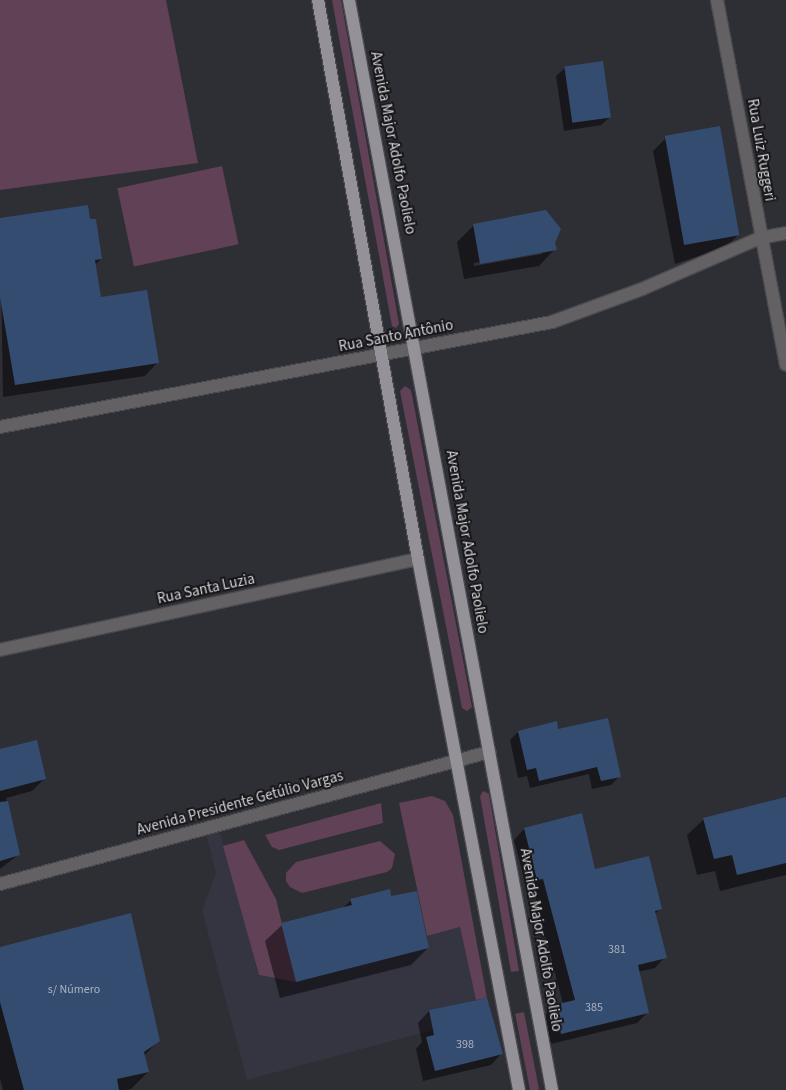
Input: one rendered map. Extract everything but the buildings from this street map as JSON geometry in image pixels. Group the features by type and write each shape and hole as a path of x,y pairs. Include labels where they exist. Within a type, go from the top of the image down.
{"main road":[{"path":"318,0 418,560 459,760 519,1090"},
{"name":"Avenida Major Adolfo Paolielo","path":"349,0 416,350 488,752 552,1090"}],"street":[{"name":"Rua Luiz Ruggeri","path":"717,0 760,238 786,365"},
{"name":"Rua Santo Antônio","path":"0,427 416,350 552,322 642,290 760,238 786,233"},
{"name":"Rua Santa Luzia","path":"0,650 418,560"},
{"name":"Avenida Presidente Getúlio Vargas","path":"0,884 488,752"}],"shaded area":[{"path":"0,0 166,0 198,163 0,190"},
{"path":"332,0 341,0 399,324 396,328 392,326"},
{"path":"222,166 239,244 134,266 117,188"},
{"path":"405,386 411,390 472,707 467,711 462,708 400,391"},
{"path":"483,791 489,794 519,971 511,972 480,796"},
{"path":"432,796 445,801 453,815 487,998 476,1000 460,927 427,936 399,803"},
{"path":"381,803 383,823 279,850 272,847 265,835"},
{"path":"218,826 259,975 296,982 429,948 427,936 460,927 476,1000 429,1010 433,1030 247,1080 202,910 216,873 205,829"},
{"path":"244,840 276,899 296,982 259,975 223,846"},
{"path":"380,841 395,854 392,868 387,872 302,893 290,887 286,881 286,873 296,862"},
{"path":"524,1012 539,1090 530,1090 515,1014"}]}
